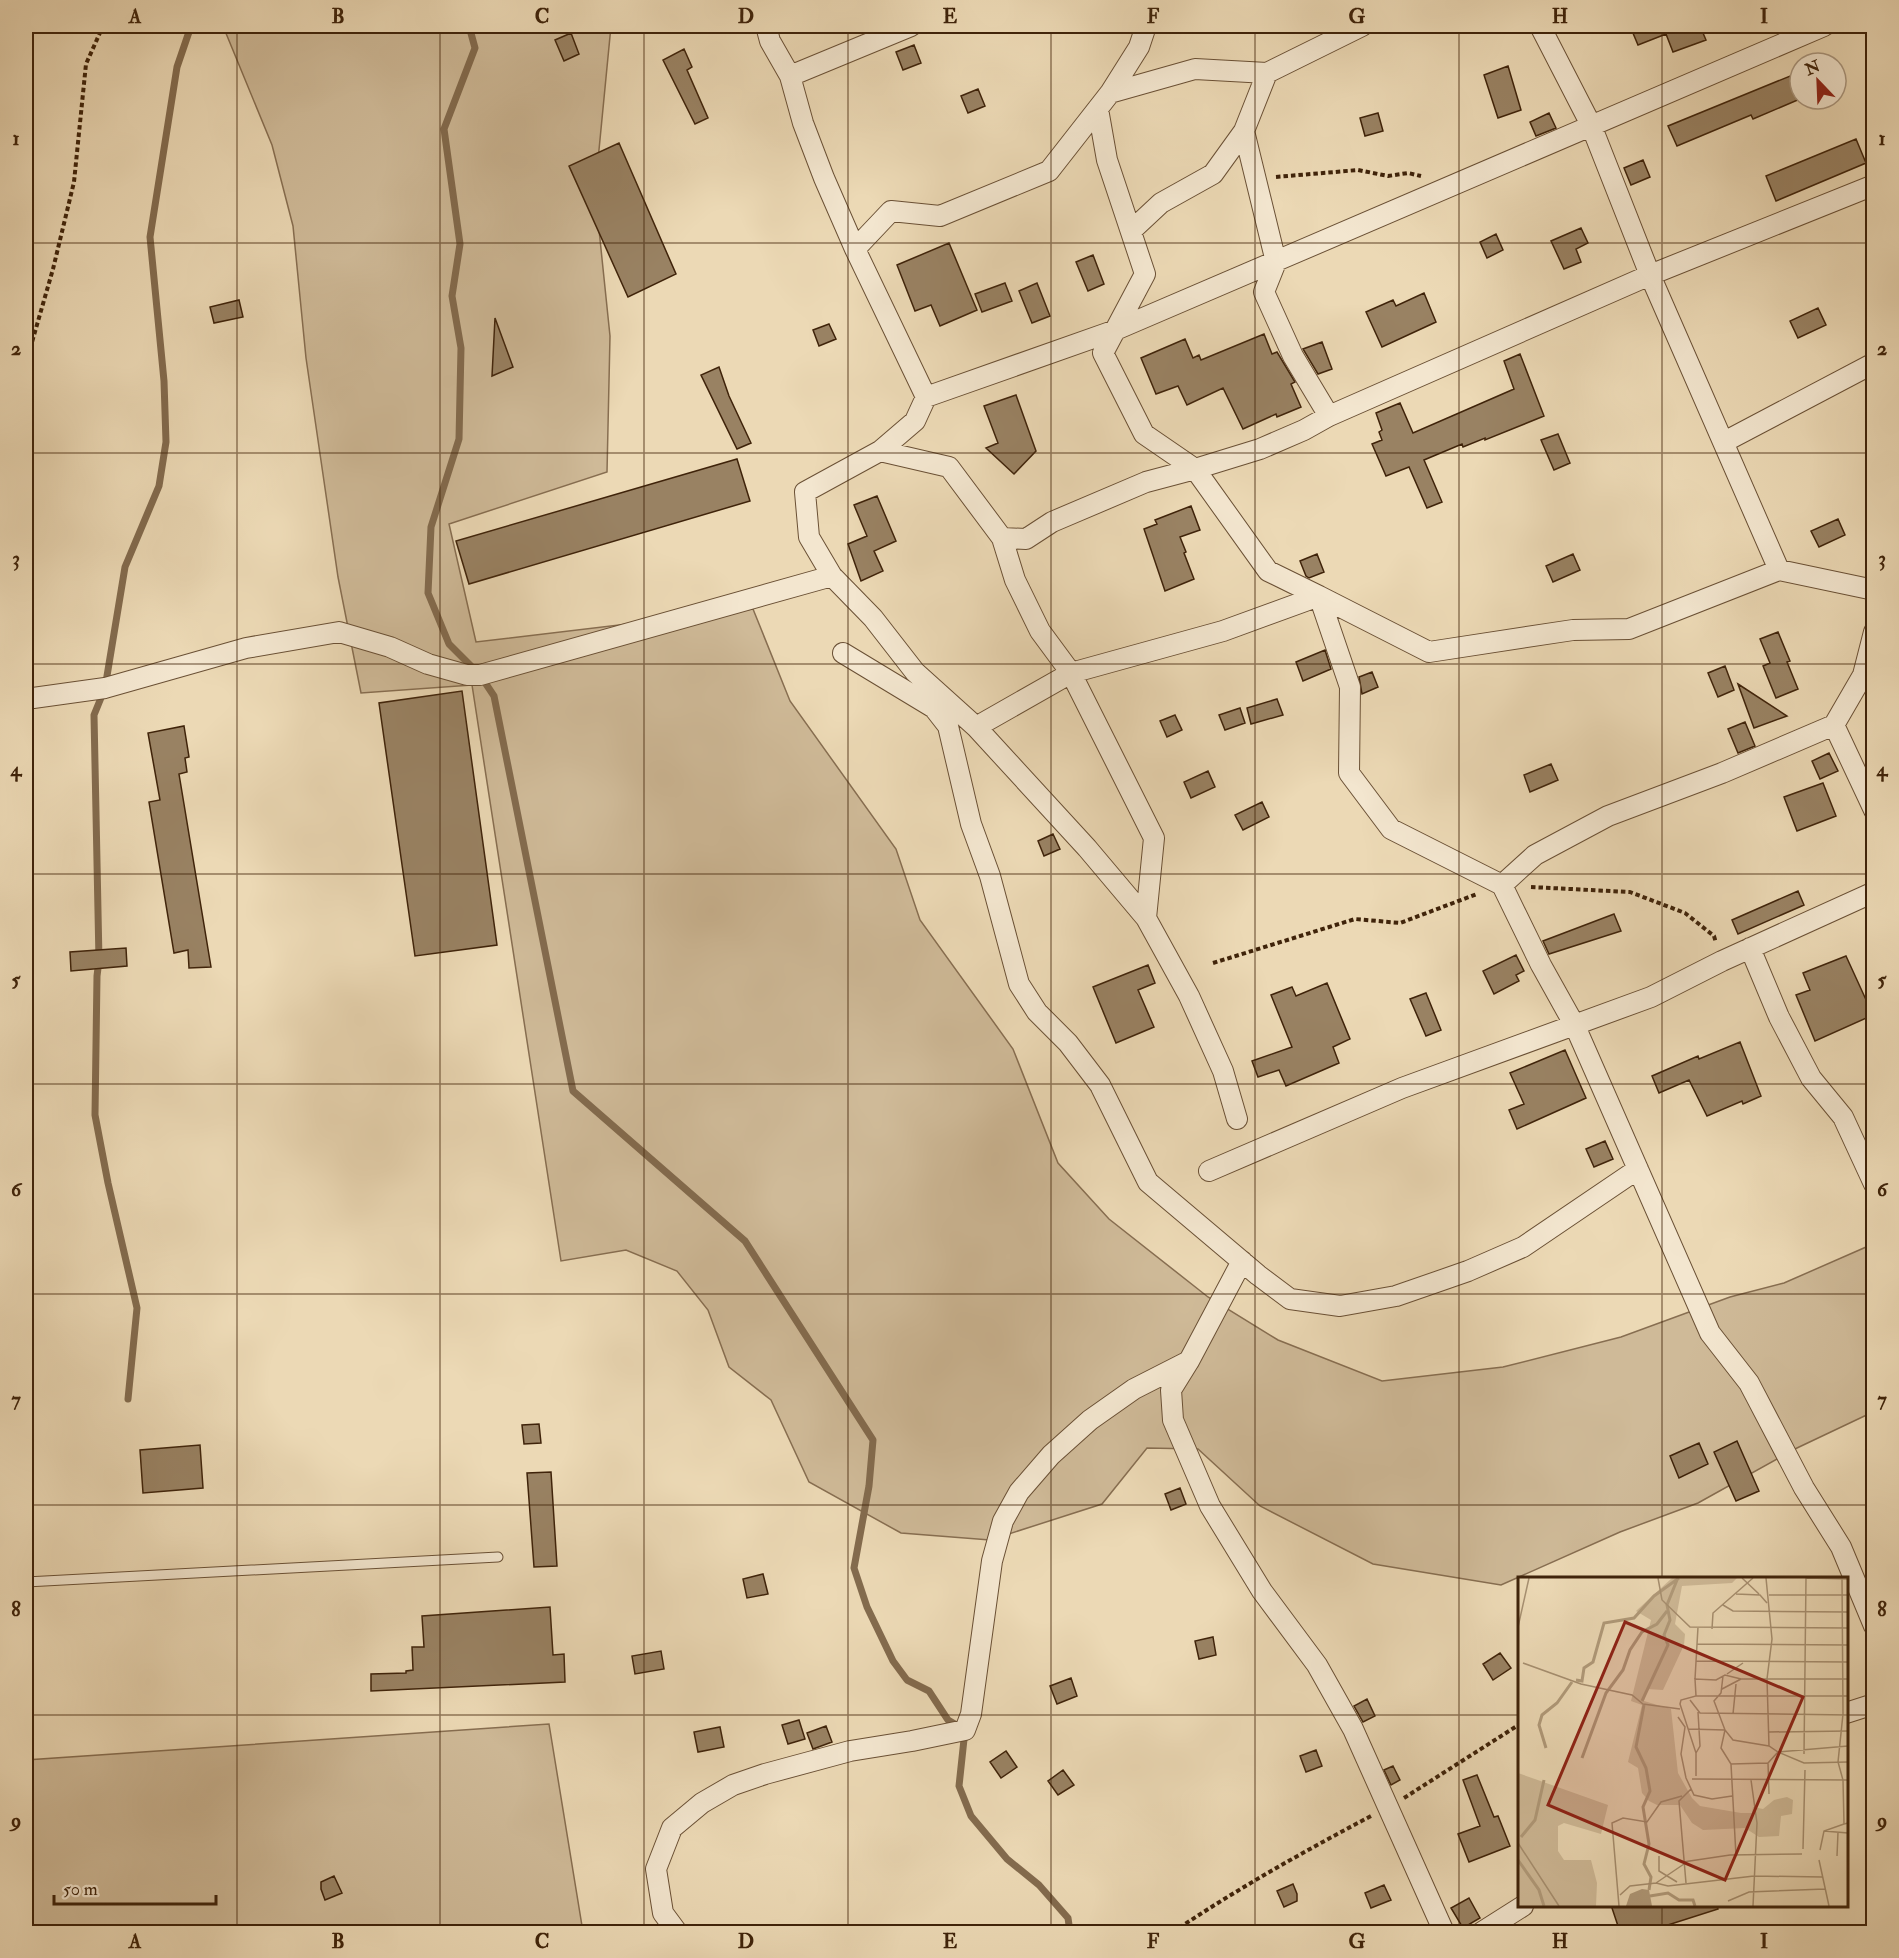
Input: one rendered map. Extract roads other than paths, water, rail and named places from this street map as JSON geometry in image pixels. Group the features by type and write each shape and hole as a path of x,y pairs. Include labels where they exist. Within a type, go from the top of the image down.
{"street":[{"path":"766,26 770,40 790,76 812,145 855,249 926,397"},
{"path":"790,76 911,26"},
{"path":"855,249 891,211 940,216 1049,171 1110,93 1139,47 1146,26"},
{"path":"1110,93 1196,69 1267,74 1362,26"},
{"path":"1540,26 1591,125 1650,275 1779,570"},
{"path":"1237,1119 1223,1071 1189,996 1146,918 1087,848 976,727 915,672 873,618 832,576 809,537 804,492 880,451 915,421 926,397 1113,331 1824,26"},
{"path":"1131,231 1161,203 1213,174 1244,130 1267,74"},
{"path":"1098,109 1107,160 1145,274 1103,353 1144,434 1195,469 1268,571 1429,652 1573,630 1629,628 1779,570 1874,590"},
{"path":"1244,130 1276,262 1264,292 1293,356 1329,416"},
{"path":"1002,538 1026,539 1052,522 1146,482 1260,449 1304,430 1329,416 1650,275 1874,185"},
{"path":"1724,442 1874,363"},
{"path":"880,451 949,467 1002,538 1015,580 1040,631 1071,673 1154,838 1146,918"},
{"path":"26,699 105,687 246,648 339,632 390,647 428,664 467,675 480,675 832,576"},
{"path":"976,727 1071,673 1223,631 1319,596"},
{"path":"1319,596 1350,687 1349,773 1391,829 1502,885 1541,965 1575,1026 1710,1333 1749,1383 1804,1488 1841,1547 1874,1626"},
{"path":"1502,885 1535,855 1608,816 1722,773 1834,725 1863,675 1874,632"},
{"path":"843,653 934,708 948,726 971,824 990,876 1019,984 1037,1012 1068,1044 1100,1085 1148,1182 1290,1299 1340,1306 1396,1296 1468,1271 1523,1247 1638,1169"},
{"path":"1834,725 1874,810"},
{"path":"1209,1171 1402,1088 1651,997 1722,961 1874,892"},
{"path":"1750,948 1779,1017 1811,1078 1843,1117 1874,1184"},
{"path":"1242,1261 1171,1390 1173,1420 1186,1455 1210,1506 1262,1591 1317,1665 1353,1729 1444,1932"},
{"path":"677,1932 663,1913 656,1869 672,1828 702,1803 733,1785 776,1771 850,1751 965,1730 971,1714 992,1561 1003,1521 1019,1492 1051,1455 1090,1420 1134,1389 1189,1361"},
{"path":"1848,1712 1874,1704"},
{"path":"1482,1932 1520,1907"}],"lane":[{"path":"26,1582 498,1557"}],"waterway":[{"path":"128,1399 137,1308 95,1115 99,960 94,715 105,688 125,567 159,486 166,442 164,381 150,237 177,67 191,26"},
{"path":"469,26 475,48 444,129 460,244 452,296 461,348 459,439 431,527 428,593 449,644 480,675 494,696 573,1091 745,1241 873,1440 869,1486 854,1568 867,1607 893,1661 907,1680 929,1691 948,1720 965,1730 959,1786 971,1816 1007,1859 1039,1885 1068,1918 1070,1932"}]}
